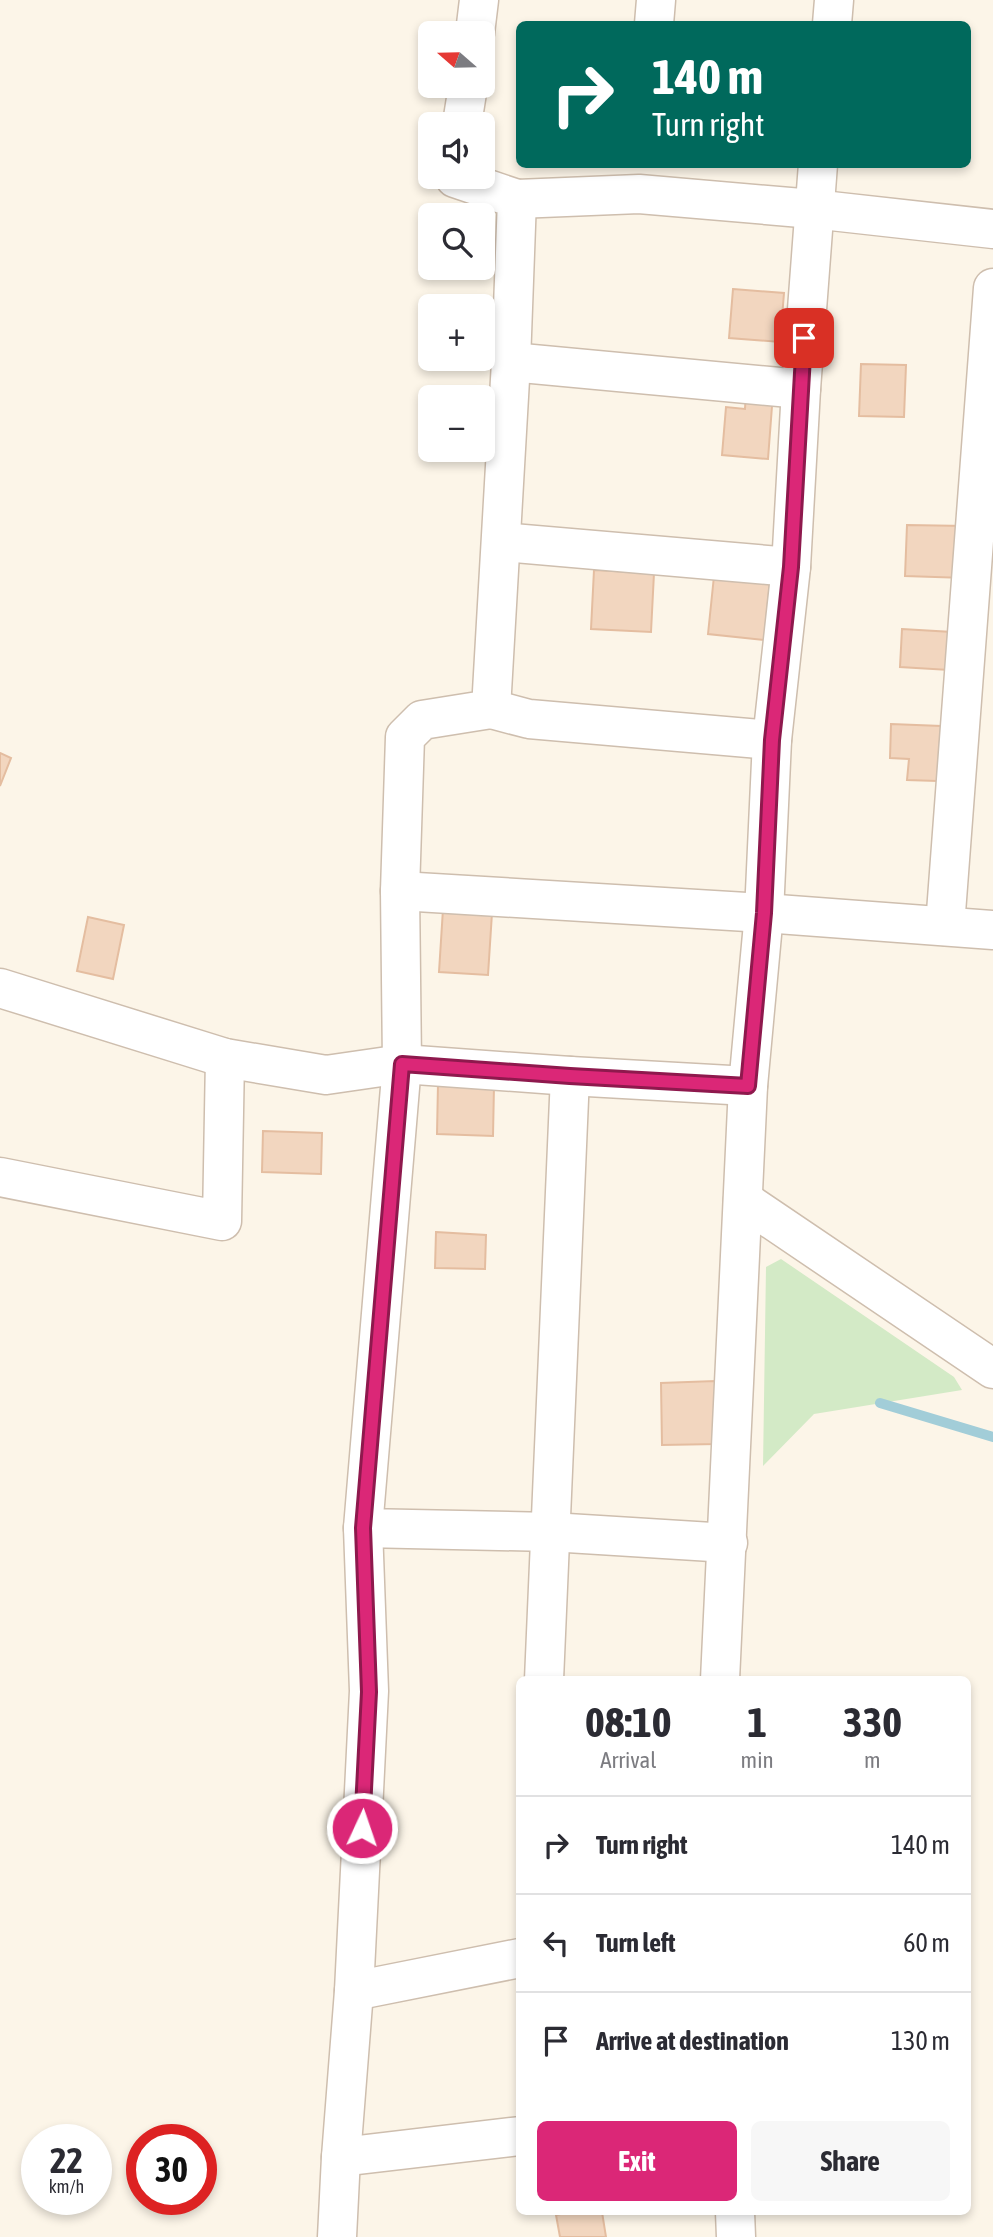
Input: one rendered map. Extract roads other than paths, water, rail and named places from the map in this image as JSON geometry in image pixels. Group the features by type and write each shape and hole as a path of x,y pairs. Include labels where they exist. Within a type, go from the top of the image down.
{"street":[{"path":"477,21 480,0"},
{"path":"654,21 656,0"},
{"path":"832,21 834,0"},
{"path":"720,1676 748,1086 764,913 772,740 791,567 818,168"},
{"path":"489,189 517,199 640,179 813,209 993,229"},
{"path":"491,709 502,542 517,199"},
{"path":"945,926 993,288"},
{"path":"511,362 801,389"},
{"path":"502,542 791,567"},
{"path":"337,2237 354,1991 369,1692 363,1528 402,1064 400,891 405,737 422,720 491,709 529,719 772,740"},
{"path":"400,891 993,930"},
{"path":"0,988 225,1058 326,1075 402,1064 748,1086"},
{"path":"0,1177 222,1221 225,1058"},
{"path":"544,1676 570,1076"},
{"path":"743,1200 993,1368"},
{"path":"363,1528 551,1532 728,1543"},
{"path":"354,1991 516,1959"},
{"path":"341,2157 516,2136"},
{"path":"735,2215 736,2237"}],"waterway":[{"path":"880,1403 993,1437"}]}
